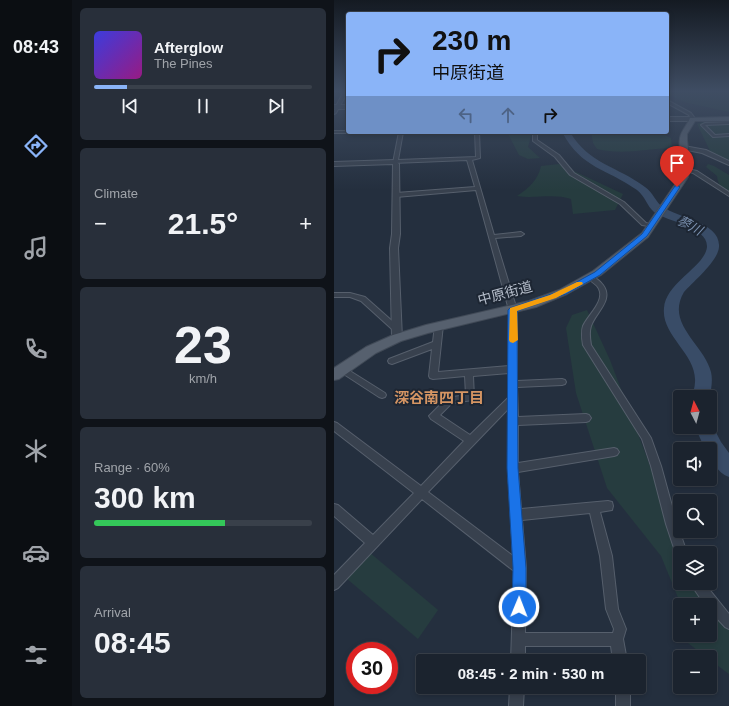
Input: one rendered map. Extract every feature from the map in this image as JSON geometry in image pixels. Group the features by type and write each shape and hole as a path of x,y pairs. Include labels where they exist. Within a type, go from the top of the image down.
{"main road":[{"path":"686,169 684,134 691,124"},
{"name":"中原街道","path":"338,372 396,333 513,310 553,296 590,278 640,240 662,211 684,177 686,169"}],"street":[{"path":"705,124 703,125 714,136 729,134 727,129"},
{"path":"334,132 346,132"},
{"path":"396,333 394,248 396,234 395,162 401,134"},
{"path":"334,164 478,158 477,134"},
{"path":"535,134 535,140 557,156 572,174 622,204 644,224 652,226"},
{"path":"684,148 704,151 729,163"},
{"path":"469,158 513,310 513,468 520,568 518,654"},
{"path":"686,169 695,172 729,194"},
{"path":"396,195 478,188"},
{"path":"491,237 521,234"},
{"path":"590,278 602,286 605,294 602,303 587,328 587,345 646,438 652,453 672,530 678,546"},
{"path":"334,295 350,296 362,299 396,333"},
{"path":"439,325 433,376 514,368"},
{"path":"392,360 437,344"},
{"path":"338,372 382,395"},
{"path":"469,373 470,398 450,400 434,416 471,440"},
{"path":"514,384 562,382"},
{"path":"334,584 513,398"},
{"path":"513,421 586,418"},
{"path":"334,426 520,568"},
{"path":"513,468 614,452"},
{"path":"516,515 608,506"},
{"path":"594,508 606,556 612,609 620,629 617,639 619,654"},
{"path":"334,509 373,544"},
{"path":"701,590 716,610 729,623"},
{"path":"518,640 617,639"},
{"path":"516,706 517,694"},
{"path":"623,694 623,706"}],"green space":[{"path":"697,124 729,124 729,162 711,153"},
{"path":"508,134 531,134 528,147 540,158 528,159 519,155"},
{"path":"591,134 662,134 671,138 672,148 615,152 597,149 593,143"},
{"path":"559,164 623,194 615,210 573,214 571,199 565,197 517,196 532,183 538,175 541,166"},
{"path":"708,164 729,175 729,195 721,187 717,176 706,167"},
{"path":"587,310 610,360 673,527 673,538 677,538 680,546 673,546 673,585 661,556 607,488 576,393 566,328 572,315"},
{"path":"369,552 438,610 418,639 346,578"},
{"path":"675,590 709,590 715,598 678,598"},
{"path":"717,601 729,618 729,674 717,665 717,650 697,650 688,643 717,642"}],"waterway":[{"name":"蓼川","path":"567,134 580,152 598,165 618,174 641,188 651,198 658,209 689,223 710,235 713,241 713,249 709,257 679,290 673,299 671,308 672,318 676,327 694,353 703,372 704,382 702,390"},
{"name":"蓼川","path":"707,434 714,448 729,468"}],"slow traffic":[{"path":"513,340 513,310 553,296 579,284"}],"district":[{"name":"深谷南四丁目","path":"439,398"}],"route":[{"path":"519,607 520,568 513,468 513,310 577,286 597,273 645,235 677,187"}]}
